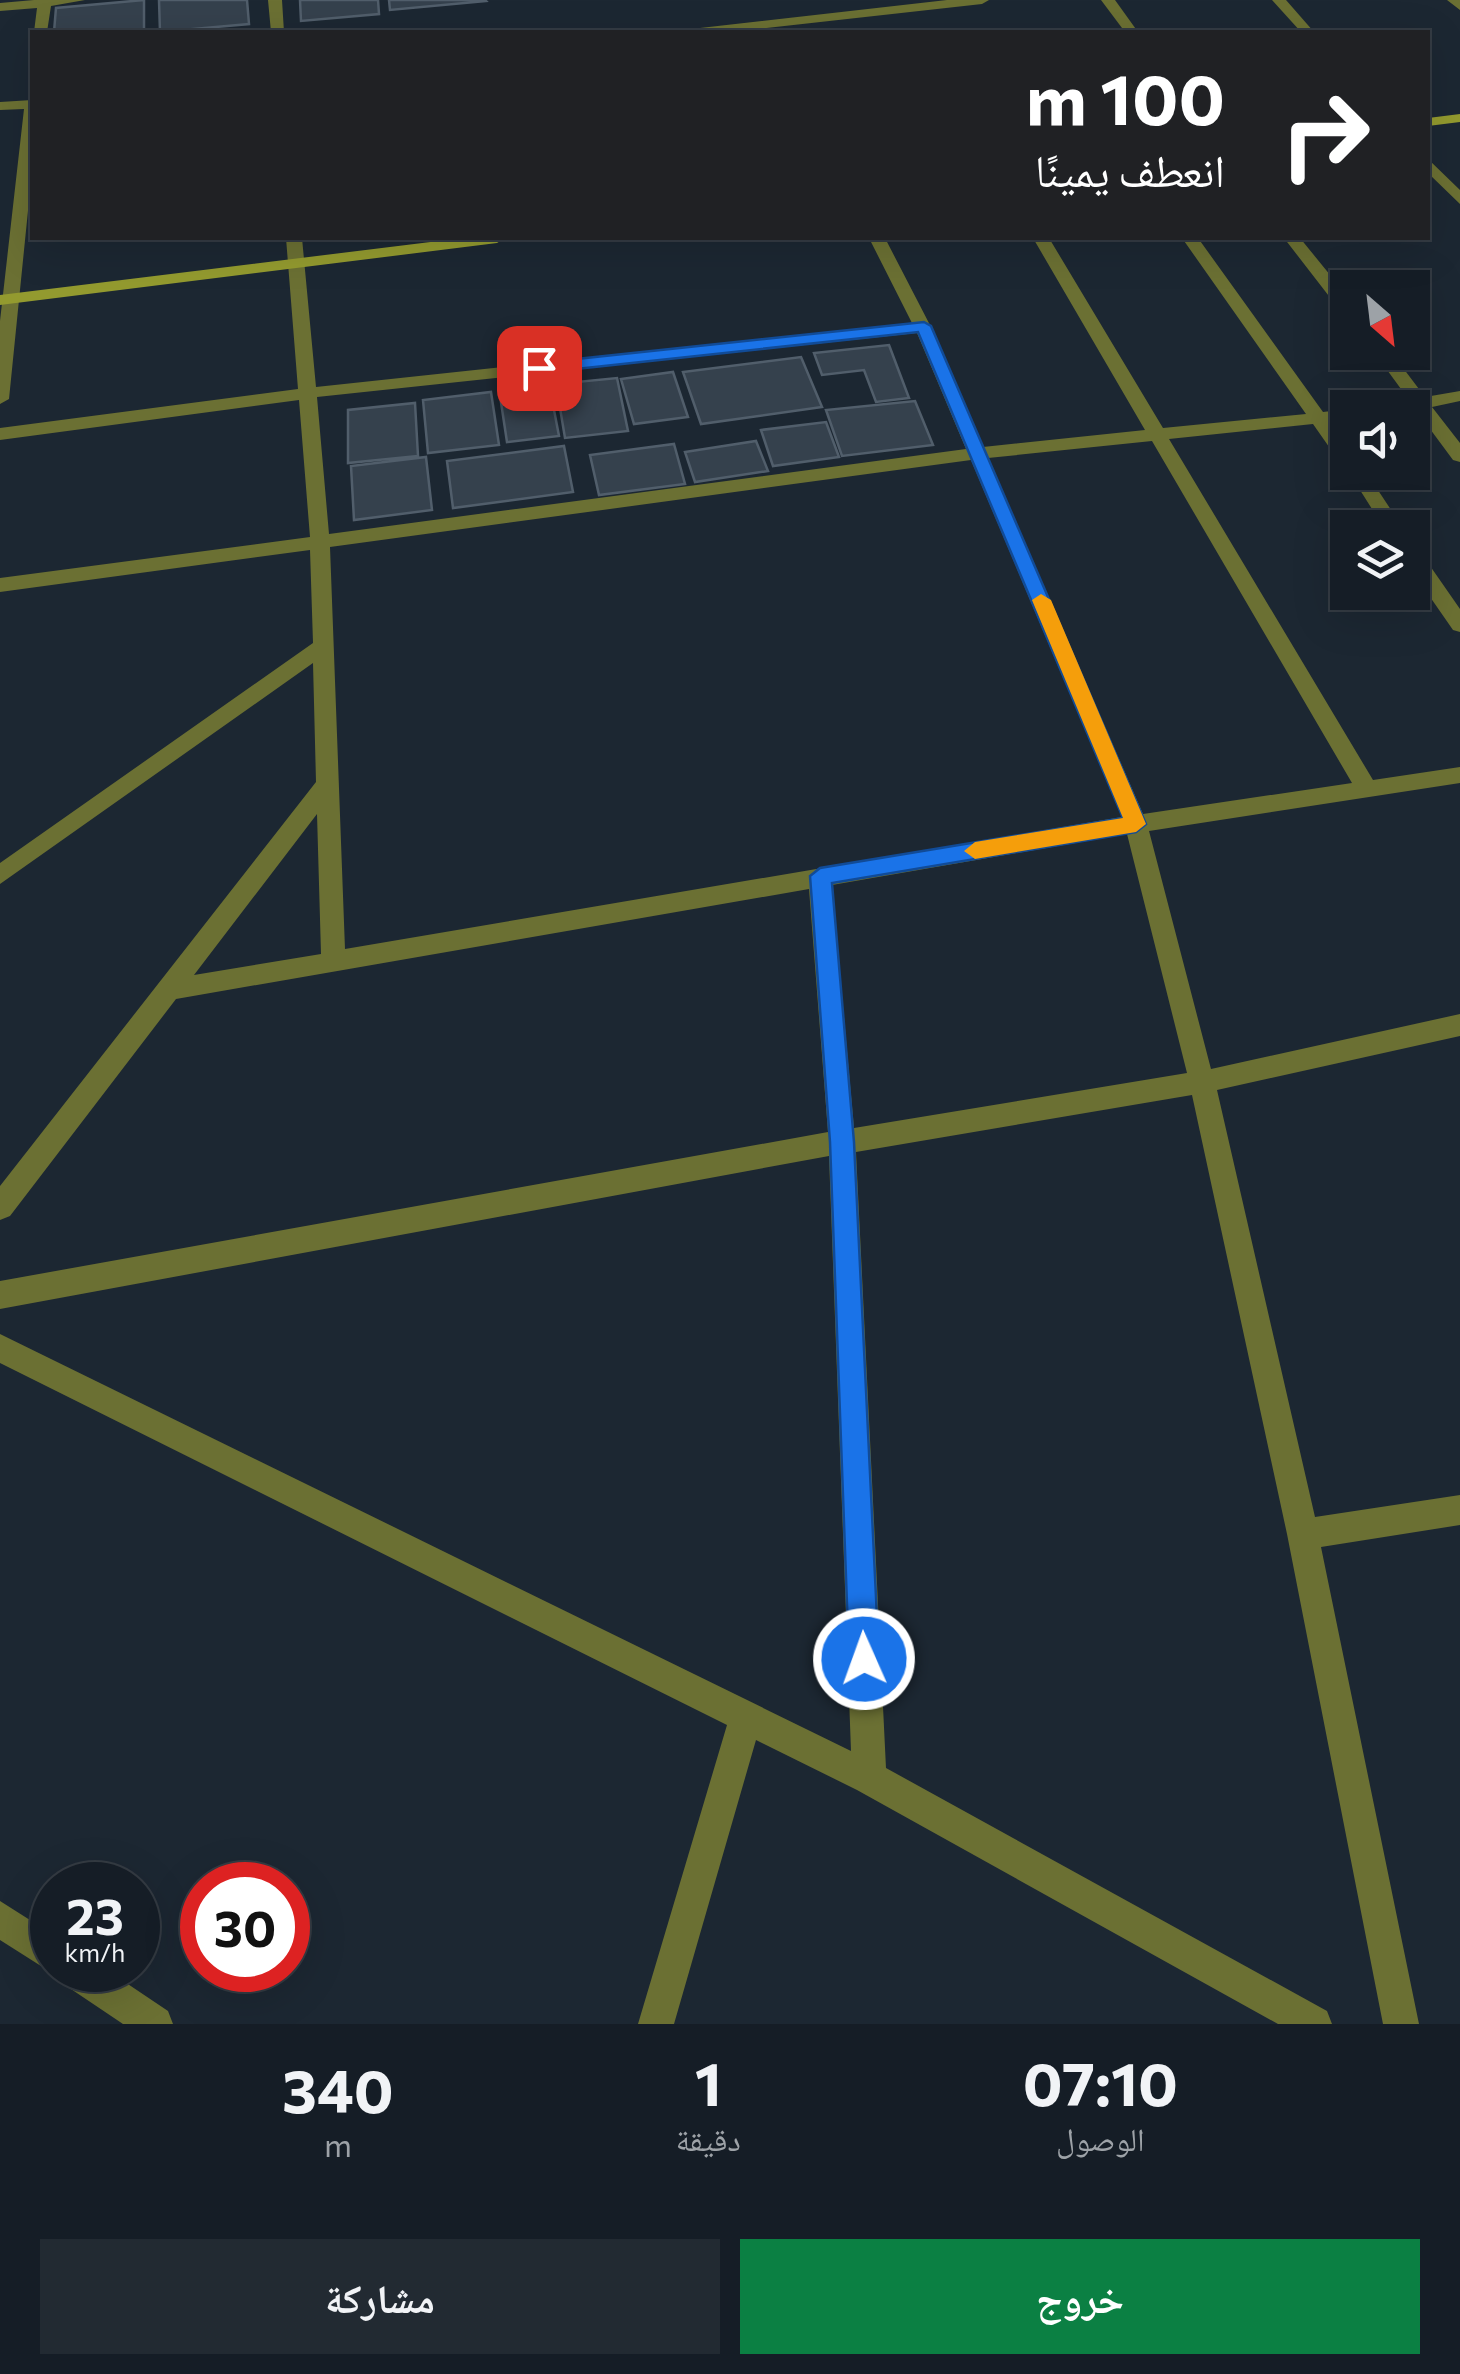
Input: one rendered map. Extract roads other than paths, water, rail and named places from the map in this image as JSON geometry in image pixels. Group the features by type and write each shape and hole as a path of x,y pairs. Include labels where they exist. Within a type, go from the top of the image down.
{"street":[{"path":"0,7 78,0"},
{"path":"275,0 278,30"},
{"path":"717,30 982,0"},
{"path":"1108,0 1130,30"},
{"path":"1279,0 1306,30"},
{"path":"1454,0 1460,6"},
{"path":"41,30 45,2"},
{"path":"0,106 30,105"},
{"path":"1430,122 1460,118"},
{"path":"0,399 6,300 26,214 30,141"},
{"path":"1430,166 1460,199"},
{"path":"0,217 26,214"},
{"path":"294,240 320,542 330,781 332,959"},
{"path":"6,300 481,240"},
{"path":"878,240 924,326 1136,824 1202,1082 1304,1534 1401,2024"},
{"path":"1043,240 1368,790"},
{"path":"1191,240 1330,434"},
{"path":"1294,240 1330,286"},
{"path":"0,434 308,393 924,326"},
{"path":"1396,370 1411,390"},
{"path":"1430,401 1460,396"},
{"path":"1430,415 1460,456"},
{"path":"0,585 979,454 1330,419"},
{"path":"1430,581 1460,625"},
{"path":"0,875 324,644"},
{"path":"168,990 820,876 1460,775"},
{"path":"0,1208 330,781"},
{"path":"820,876 842,1142 869,1778"},
{"path":"0,1295 842,1142 1202,1082 1460,1025"},
{"path":"0,1348 869,1778 1314,2024"},
{"path":"1304,1534 1460,1510"},
{"path":"656,2024 746,1718"},
{"path":"0,1919 30,1940"},
{"path":"107,1992 154,2024"}]}
